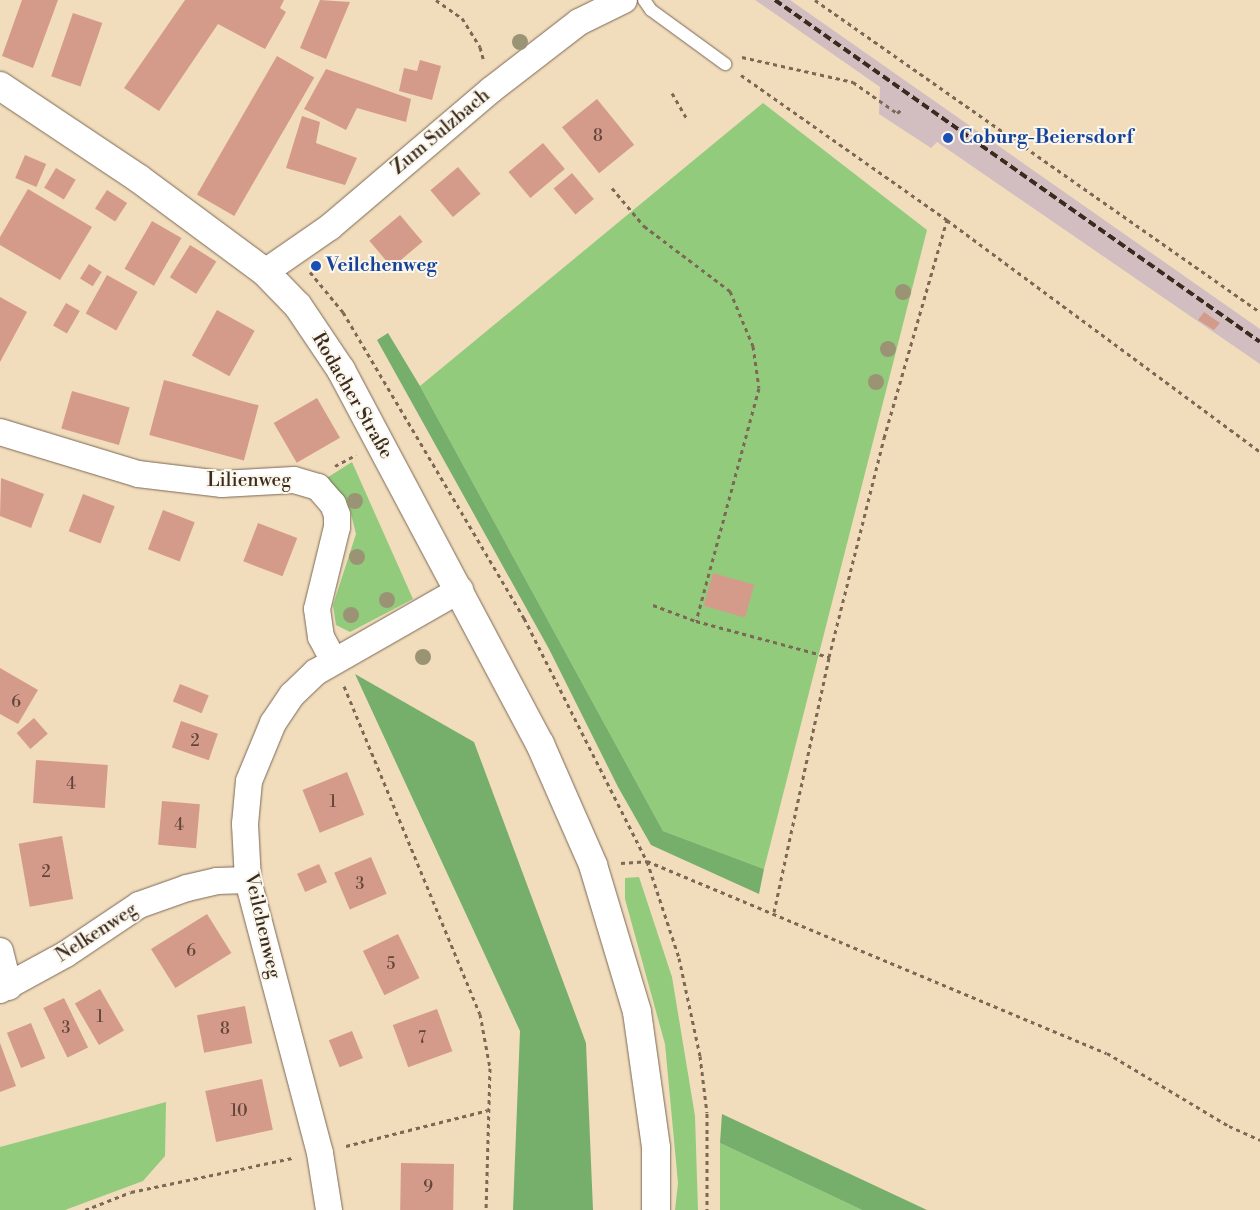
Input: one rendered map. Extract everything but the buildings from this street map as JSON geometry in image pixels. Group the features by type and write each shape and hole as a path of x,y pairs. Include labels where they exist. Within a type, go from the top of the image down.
{"street":[{"name":"Zum Sulzbach","path":"264,272 286,255 330,227 491,90 579,22 624,0"},
{"name":"Rodacher Straße","path":"0,86 138,178 264,272 298,306 341,370 460,590 540,744 593,865 637,1012 656,1148 656,1210"},
{"name":"Lilienweg","path":"0,432 138,474 222,484 307,482 318,487 333,504 336,515 337,527 317,609 321,637 333,660"},
{"name":"Veilchenweg","path":"329,1210 320,1152 248,880 245,824 249,781 272,723 292,695 333,660 460,590"},
{"name":"Nelkenweg","path":"0,951 4,989 66,954 140,905 187,888 217,880 248,880"}],"lane":[{"path":"644,0 651,10 725,64"}],"path":[{"path":"436,0 462,18 480,47 491,90"},
{"path":"815,0 1260,312"},
{"path":"901,110 897,113 853,82 731,54 725,64 947,220 1260,452"},
{"path":"672,93 686,118"},
{"path":"612,188 644,226 730,291 753,346 759,388 696,621"},
{"path":"774,912 829,657 884,438 947,220"},
{"path":"286,255 313,274 343,312 524,618 647,860 679,958 700,1056 707,1113 707,1210"},
{"path":"307,482 359,453"},
{"path":"653,605 696,621 829,657"},
{"path":"333,660 480,1014 490,1068 486,1210"},
{"path":"593,865 647,860 774,912 1107,1053 1229,1126 1260,1140"},
{"path":"85,1210 132,1192 320,1152 488,1110"}],"shaded area":[{"path":"755,0 790,0 1260,329 1260,364 937,142 931,148 879,114 880,87"}],"green space":[{"path":"763,103 927,230 764,869 663,831 420,386"},
{"path":"388,333 420,386 663,831 764,869 759,894 651,845 618,787 549,649 377,340"},
{"path":"352,462 413,599 350,632 336,625 333,605 356,534 350,510 325,479"},
{"path":"355,674 474,742 586,1043 593,1210 513,1210 520,1031"},
{"path":"639,877 672,977 695,1116 698,1210 675,1210 678,1183 665,1044 625,899 625,878"},
{"path":"166,1102 165,1156 143,1181 65,1210 0,1210 0,1147"},
{"path":"722,1114 927,1210 862,1210 720,1143"},
{"path":"720,1143 862,1210 720,1210"}],"railway":[{"path":"775,0 1260,342"}],"place":[{"name":"Coburg-Beiersdorf","path":"948,138"},
{"name":"Veilchenweg","path":"316,266"}]}
